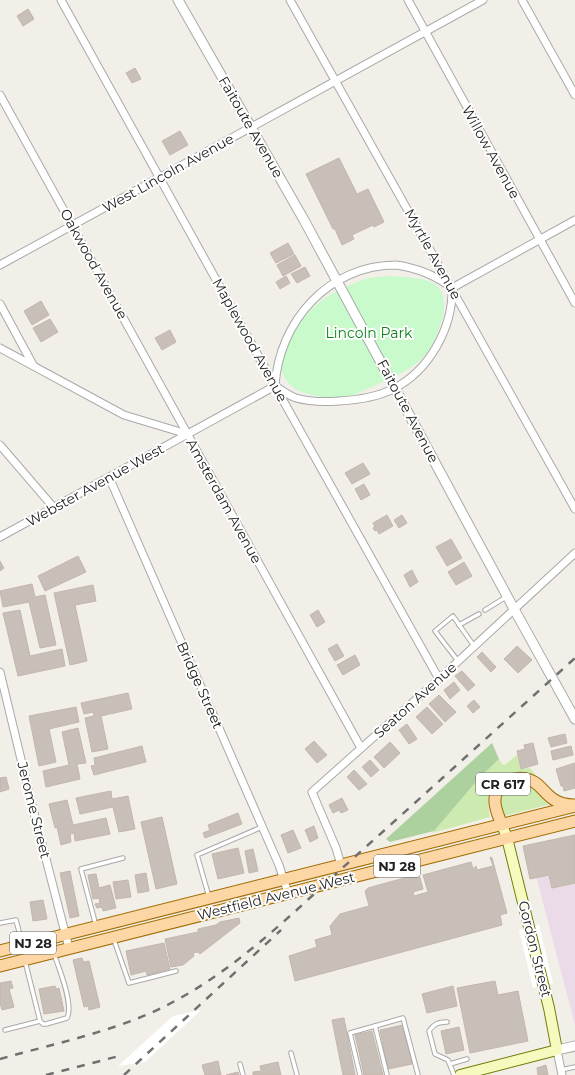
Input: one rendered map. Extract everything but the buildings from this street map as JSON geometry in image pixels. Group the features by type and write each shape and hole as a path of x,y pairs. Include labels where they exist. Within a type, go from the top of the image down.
{"main road":[{"name":"CR 617","path":"502,825 496,810 495,797 498,789 512,779 528,779 538,785 554,800 575,806"},
{"name":"Westfield Avenue West","path":"0,951 575,806"},
{"name":"Westfield Avenue West","path":"0,966 575,821"},
{"name":"Gordon Street","path":"502,825 529,926 549,1008 557,1050"},
{"path":"460,1075 557,1050"}],"street":[{"name":"Maplewood Avenue","path":"61,0 439,679"},
{"name":"Faitoute Avenue","path":"178,0 304,220 575,719"},
{"name":"Myrtle Avenue","path":"290,0 575,509"},
{"name":"Willow Avenue","path":"408,0 575,303"},
{"name":"West Lincoln Avenue","path":"0,265 483,0"},
{"path":"522,0 575,95"},
{"name":"Oakwood Avenue","path":"0,95 187,434"},
{"path":"452,288 575,220"},
{"path":"396,265 406,266 425,272 443,281 452,288 450,313 437,347 422,367 395,388 381,394 364,398 347,401 330,401 296,398 275,386 276,369 279,356 290,330 302,313 316,298 337,281 367,268 396,265"},
{"path":"0,304 33,366"},
{"name":"Amsterdam Avenue","path":"0,348 124,415 187,434 361,748"},
{"name":"Webster Avenue West","path":"0,537 275,386"},
{"path":"0,445 54,508"},
{"name":"Bridge Street","path":"109,478 279,865 288,893"},
{"name":"Seaton Avenue","path":"341,865 336,848 312,792 458,662 575,553"},
{"name":"Jerome Street","path":"0,672 32,805 69,948"},
{"path":"557,1050 575,1046"},
{"name":"Gordon Street","path":"557,1050 562,1073"}],"lane":[{"path":"485,610 507,596"},
{"path":"460,625 479,614"},
{"path":"458,662 435,631 453,616 474,646"},
{"path":"209,898 197,855 262,827"},
{"path":"96,927 81,869 123,858"},
{"path":"0,924 16,920 23,945"},
{"path":"113,937 129,983 176,971"},
{"path":"24,960 40,1021 42,1024 46,1024 67,1018 68,1015 67,996 54,952"},
{"path":"360,1075 350,1033 403,1018 418,1075"},
{"path":"5,1030 40,1021"},
{"path":"447,1022 439,1022 433,1025 429,1031 435,1054 448,1060 454,1075"},
{"path":"375,1026 387,1075"},
{"path":"291,1053 297,1075"},
{"path":"450,1064 467,1060"},
{"path":"240,1064 243,1075"},
{"path":"562,1073 575,1067"}],"shaded area":[{"path":"575,842 575,1025 530,853"}],"green space":[{"name":"Lincoln Park","path":"389,276 426,280 432,282 441,291 444,304 443,316 438,332 428,352 419,361 398,375 350,396 316,396 305,393 290,384 283,373 282,359 286,345 304,317 327,297 341,289 368,278"},
{"path":"492,743 499,759 481,776 434,831 390,842 386,839"},
{"path":"517,755 521,769 530,768 538,778 527,773 516,772 507,774 499,779 493,786 488,805 490,817 432,833 481,776 499,759 503,765"},
{"path":"515,784 529,787 548,804 504,816 502,815 501,796 506,790"}],"pier":[{"path":"539,925 553,983 533,988 519,930"},
{"path":"201,1010 145,1062 118,1066 173,1016"}],"railway":[{"path":"0,1059 111,1028 153,1012 197,988 221,972 243,956 287,919 575,658"},
{"path":"124,1075 281,930"},
{"path":"46,1075 123,1055"}]}
